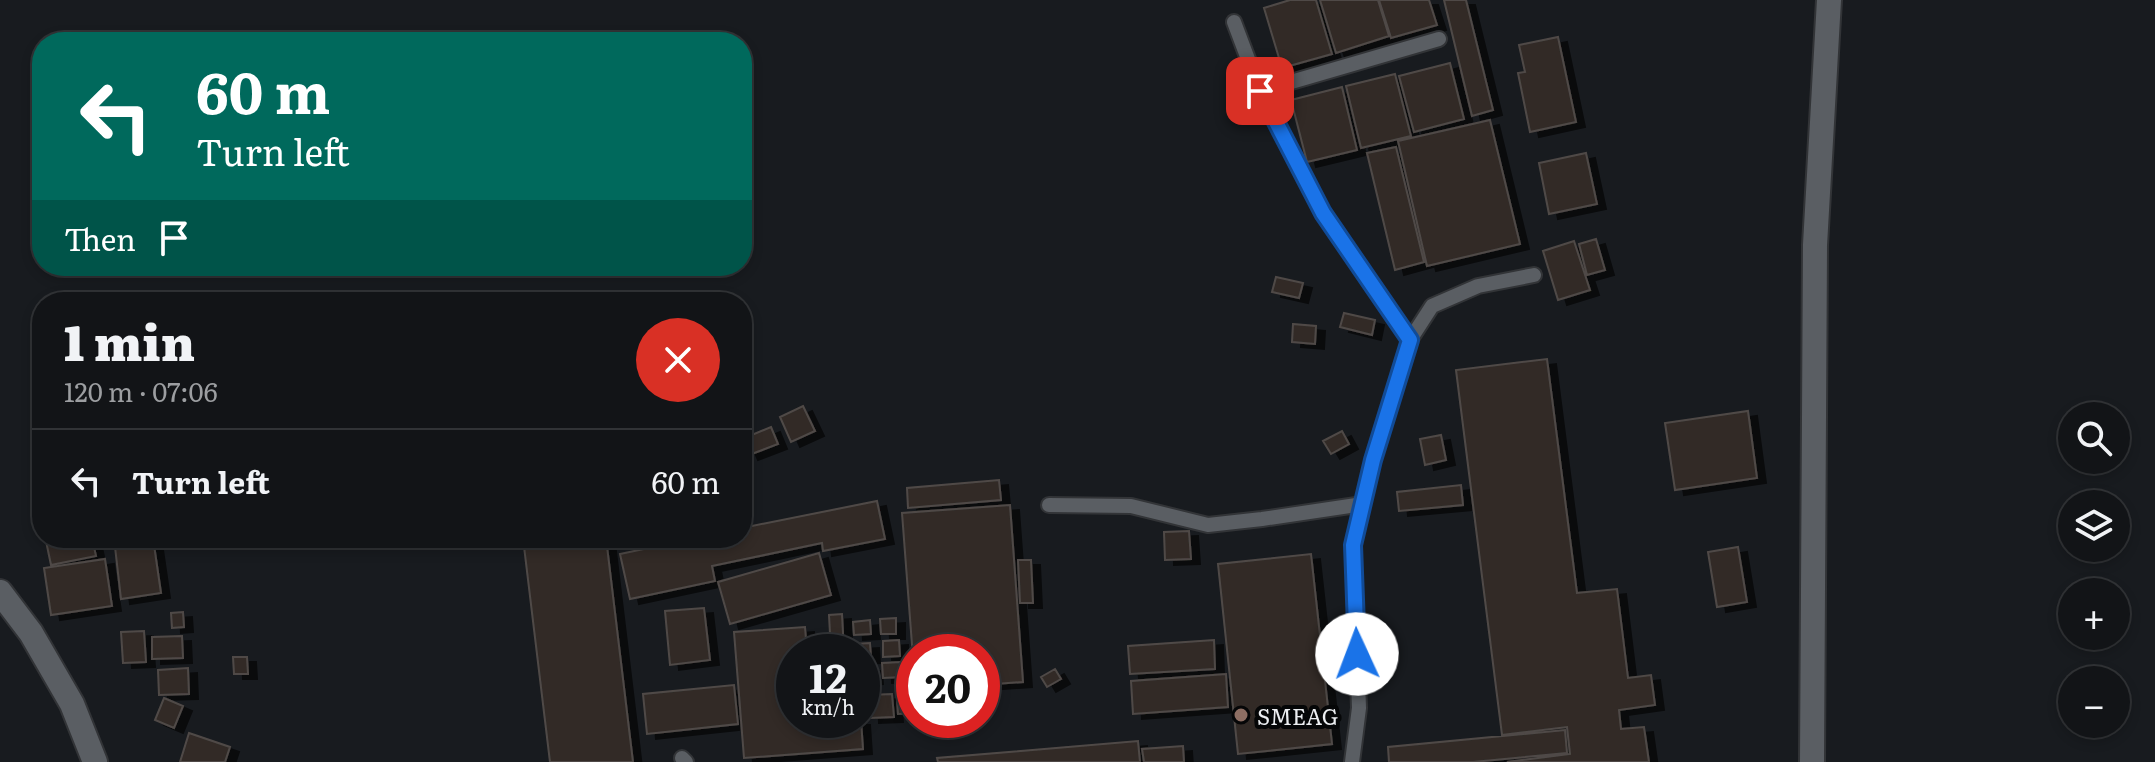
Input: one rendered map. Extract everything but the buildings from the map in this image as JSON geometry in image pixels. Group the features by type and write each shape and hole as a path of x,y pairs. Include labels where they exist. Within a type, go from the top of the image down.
{"street":[{"path":"1812,762 1815,245 1829,0"},
{"path":"0,592 31,633 72,704 95,762"}],"lane":[{"path":"1234,22 1260,91 1323,213 1410,340"},
{"path":"1260,91 1439,39"},
{"path":"1352,762 1359,708 1353,545 1373,460 1410,340 1432,306 1478,286 1534,275"},
{"path":"1049,505 1131,506 1208,525 1363,504"}],"place":[{"name":"SMEAG","path":"1241,715"}],"route":[{"path":"1260,91 1323,213 1410,340 1373,460 1353,545 1357,654"}]}
